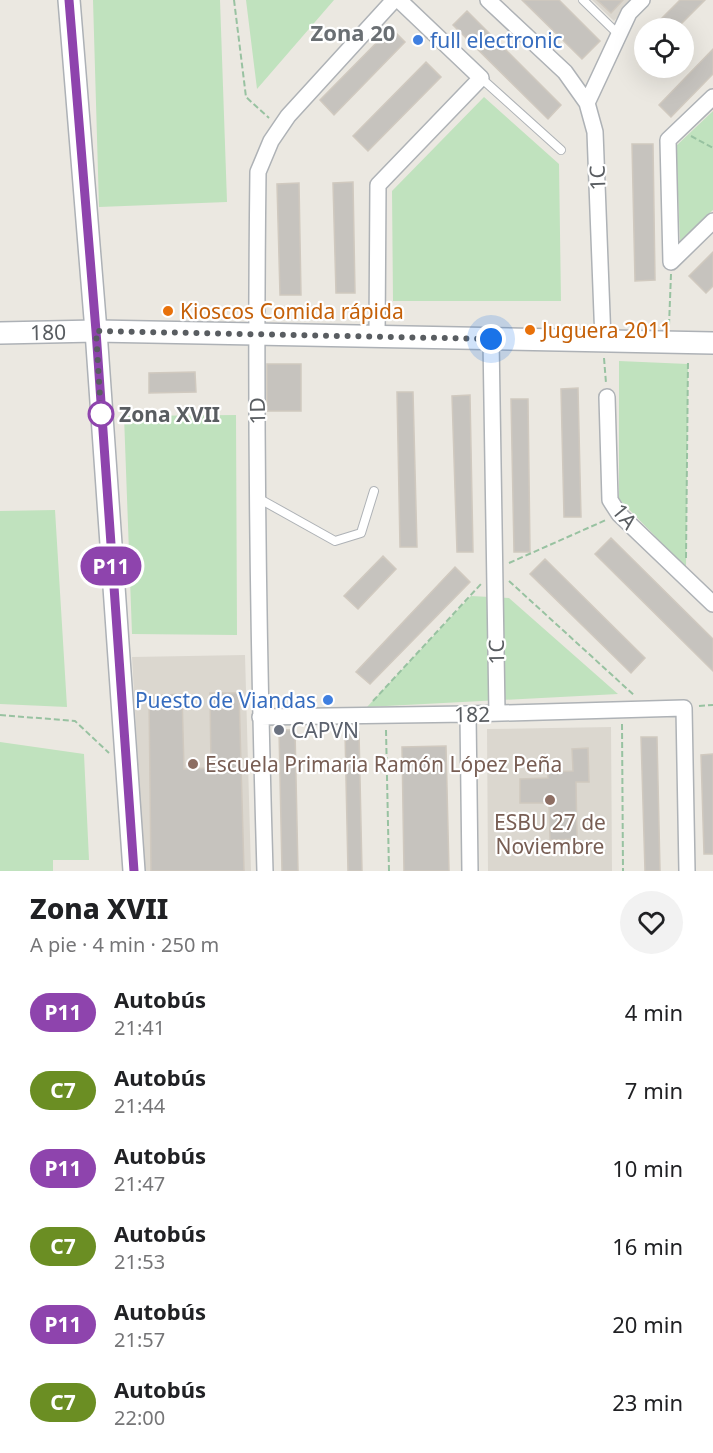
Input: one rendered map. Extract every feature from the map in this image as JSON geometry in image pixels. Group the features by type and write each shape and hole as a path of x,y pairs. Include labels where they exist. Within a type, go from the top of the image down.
{"main road":[{"path":"69,0 96,331 134,871"},
{"name":"180","path":"0,333 96,331 713,343"}],"street":[{"name":"1D","path":"265,871 260,717 256,334 258,172 271,141 288,116 394,0"},
{"path":"376,337 378,185 481,78 399,0"},
{"name":"1C","path":"488,0 565,72 587,103 595,132 603,341"},
{"path":"587,103 629,13 642,0"},
{"path":"671,262 668,141 713,97"},
{"path":"671,262 713,221"},
{"name":"1C","path":"491,339 497,713"},
{"name":"1A","path":"607,397 610,500 619,514 713,604"},
{"name":"182","path":"260,717 684,708 687,871"},
{"path":"468,714 470,871"}],"lane":[{"path":"583,0 619,35"},
{"path":"481,78 561,150"},
{"path":"258,498 334,541 361,533 374,491"}],"path":[{"path":"234,0 246,97 279,129"},
{"path":"679,129 713,148"},
{"path":"671,262 678,342 686,568 690,583"},
{"path":"603,341 607,397"},
{"path":"360,715 495,569 619,514"},
{"path":"495,569 649,709"},
{"path":"622,710 623,871"},
{"path":"0,715 75,721 126,770"},
{"path":"385,715 389,871"}],"shaded area":[{"path":"592,0 635,0 614,21"},
{"name":"Escuela Primaria Ramón López Peña","path":"245,655 251,871 144,871 132,657"},
{"name":"ESBU 27 de Noviembre","path":"611,727 612,871 488,871 487,729"}],"green space":[{"path":"93,0 220,0 227,202 99,207"},
{"path":"246,0 334,0 257,89"},
{"path":"484,97 559,164 561,301 393,301 392,191"},
{"path":"713,111 713,210 680,241 676,146"},
{"path":"619,361 688,364 686,568 619,499"},
{"path":"236,415 237,635 132,634 124,416"},
{"path":"55,510 67,707 0,704 0,511"},
{"path":"471,596 509,598 618,694 367,707"},
{"path":"0,742 84,754 89,860 53,860 53,871 0,871"}],"building":[{"path":"522,0 559,0 600,41 582,59"},
{"path":"597,0 623,0 611,13"},
{"path":"680,0 705,0 687,18 662,18"},
{"path":"467,11 561,105 548,119 453,25"},
{"path":"391,28 405,42 334,115 320,100"},
{"path":"713,49 713,74 671,117 659,105 685,78 694,78 694,69"},
{"path":"426,62 441,77 368,151 353,136"},
{"path":"632,144 653,144 655,280 635,281"},
{"path":"353,182 355,293 336,293 333,183"},
{"path":"299,183 301,295 280,295 277,184"},
{"path":"713,252 713,286 706,293 689,276"},
{"path":"267,364 301,364 301,411 267,411"},
{"path":"195,372 196,392 149,393 149,373"},
{"path":"578,388 581,517 564,517 561,389"},
{"path":"397,392 413,392 417,547 400,547"},
{"path":"470,395 473,552 457,552 452,396"},
{"path":"511,399 528,399 530,552 514,552"},
{"path":"611,538 713,639 713,671 595,554"},
{"path":"383,556 396,569 358,609 344,596"},
{"path":"545,559 645,658 631,673 530,574"},
{"path":"455,567 470,582 370,684 356,672"},
{"path":"210,693 239,693 244,871 151,871 149,696 182,694 184,769 211,768"},
{"path":"279,730 295,730 298,871 282,871"},
{"path":"345,732 359,732 362,871 348,871"},
{"path":"641,737 657,737 660,871 645,871"},
{"path":"446,746 449,871 404,871 402,747"},
{"path":"588,748 589,782 576,782 577,839 550,840 549,803 520,803 520,779 548,778 548,772 573,771 572,749"},
{"path":"713,754 713,854 704,854 701,755"}],"bus line":[{"name":"P11","path":"69,0 96,331 134,871"}],"place":[{"name":"full electronic","path":"418,40"},
{"name":"Kioscos Comida rápida","path":"168,311"},
{"name":"Juguera 2011","path":"530,330"},
{"name":"Zona XVII","path":"101,414"},
{"name":"Puesto de Viandas","path":"328,700"},
{"name":"CAPVN","path":"279,730"},
{"name":"Escuela Primaria Ramón López Peña","path":"193,764"},
{"name":"ESBU 27 de Noviembre","path":"550,800"}],"district":[{"name":"Zona 20","path":"353,32"}],"route":[{"path":"101,414 96,331 491,339"}]}
